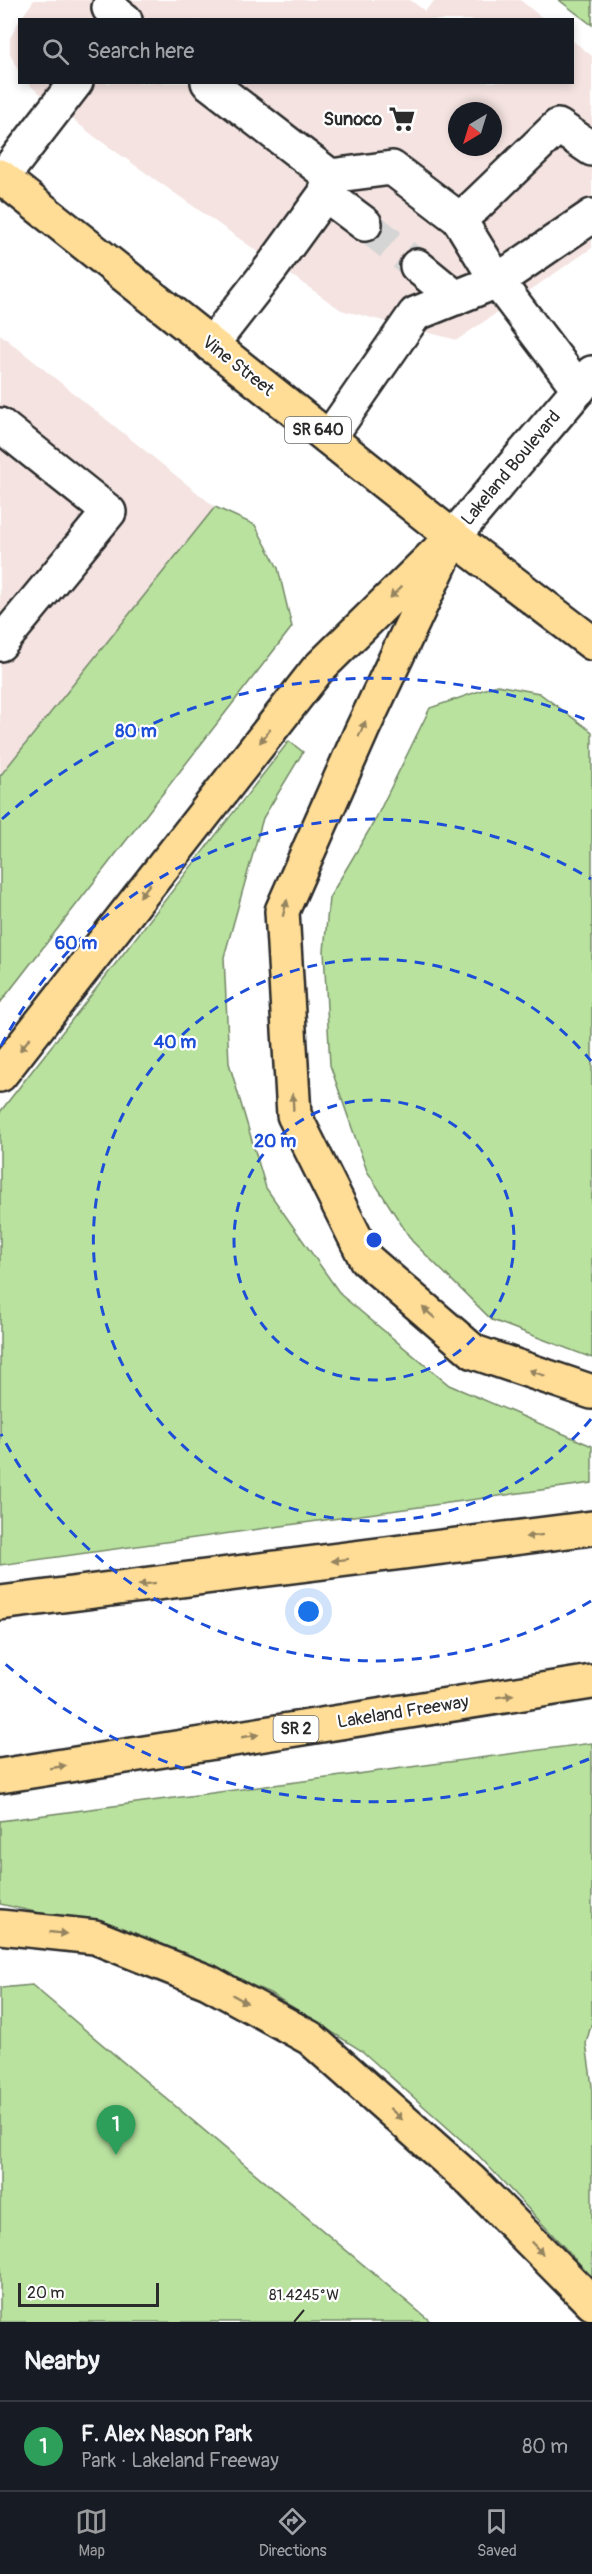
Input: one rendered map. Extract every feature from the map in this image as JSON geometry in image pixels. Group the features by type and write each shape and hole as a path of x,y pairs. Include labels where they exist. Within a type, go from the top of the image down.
{"main road":[{"name":"Vine Street","path":"1,177 453,537 592,643"},
{"path":"0,1075 317,670 453,537"},
{"path":"453,537 362,730 282,911 294,1115 366,1258 474,1352 592,1392"},
{"path":"0,1603 592,1528"},
{"name":"Lakeland Freeway","path":"0,1776 592,1682"},
{"path":"0,1927 95,1937 208,1982 310,2038 471,2181 592,2303"}],"street":[{"path":"1,177 74,84"},
{"path":"210,84 328,185 365,224"},
{"path":"459,219 476,206 558,126 592,149"},
{"path":"211,345 272,267 328,185 392,168 459,219 497,281 585,381"},
{"path":"329,438 415,315 497,281 592,216"},
{"path":"417,267 456,298"},
{"name":"Lakeland Boulevard","path":"453,537 585,381"},
{"path":"0,425 109,512 0,644"}],"shaded area":[{"path":"34,0 410,0 425,11 435,0 520,0 542,18 21,18"},
{"path":"18,24 18,71 10,53 10,38"},
{"path":"574,42 592,56 592,248 457,340 341,310 95,137 28,84 574,84"},
{"path":"0,334 215,507 0,776"}],"green space":[{"path":"559,0 592,0 592,25"},
{"path":"215,507 255,525 278,568 292,627 0,1003 0,776"},
{"path":"497,685 539,693 592,732 592,1358 492,1320 412,1241 367,1171 330,1065 324,951 329,898 374,822 430,708"},
{"path":"289,741 303,752 263,818 224,957 229,1063 266,1188 341,1295 449,1385 592,1446 592,1483 0,1565 0,1112"},
{"path":"592,1743 592,2022 586,2043 592,2086 592,2277 478,2155 362,2051 270,1993 136,1935 0,1904 0,1821"},
{"path":"32,1985 431,2322 0,2322 0,1988"}],"tunnel":[{"path":"365,224 417,266"}],"place":[{"name":"Sunoco","path":"402,119"},
{"name":"F. Alex Nason Park","path":"116,2155"}]}
